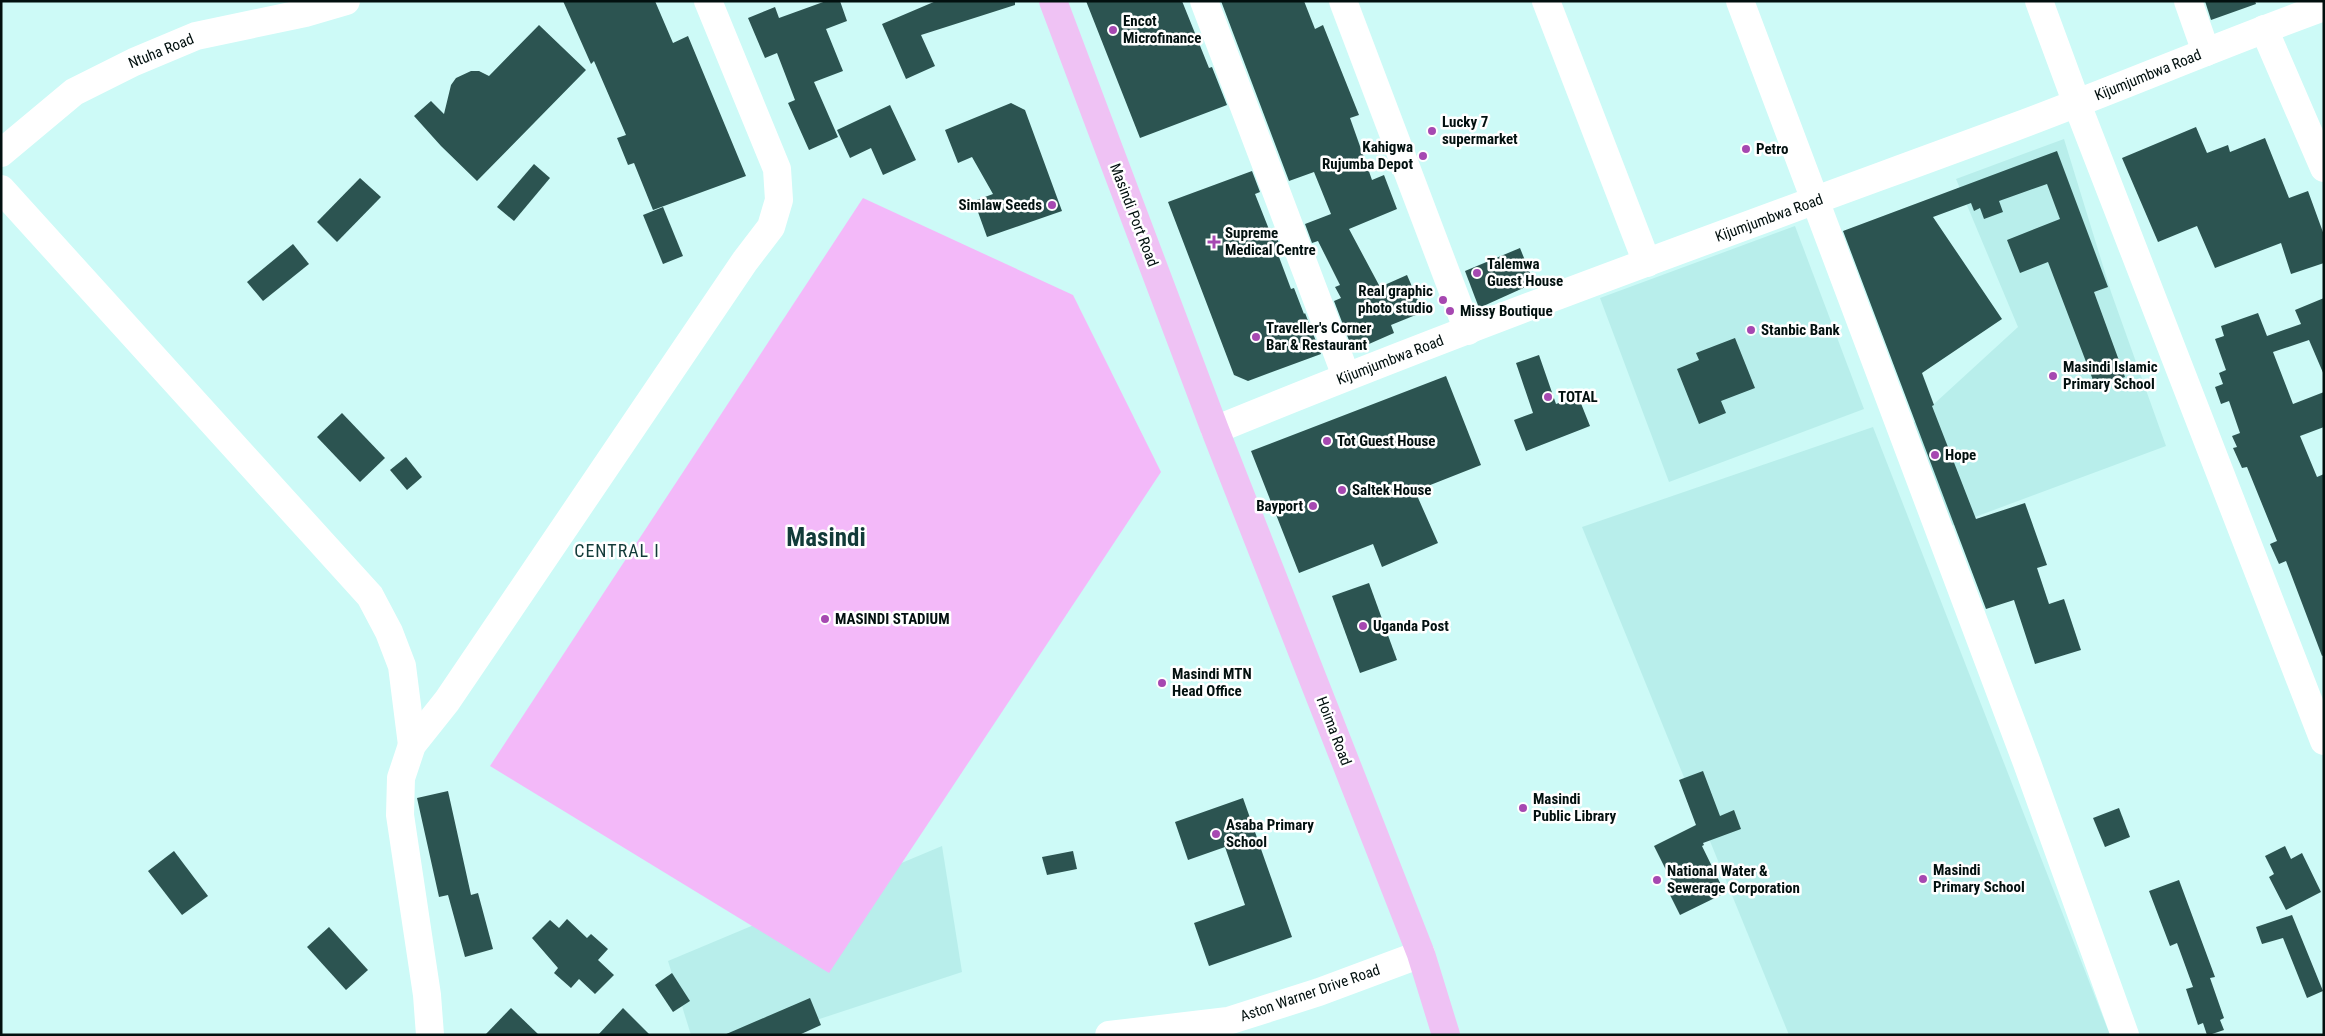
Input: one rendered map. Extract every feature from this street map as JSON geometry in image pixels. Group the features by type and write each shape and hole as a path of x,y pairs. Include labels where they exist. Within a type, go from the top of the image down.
{"main road":[{"name":"Masindi Port Road","path":"1053,1 1215,430"},
{"name":"Hoima Road","path":"1215,430 1421,954 1446,1035"}],"street":[{"name":"Ntuha Road","path":"1,153 74,92 134,62 196,36 305,13 346,1"},
{"path":"430,1035 427,994 400,815 401,778 412,745 447,701 745,261 771,227 778,200 777,169 708,1"},
{"path":"1204,1 1346,376"},
{"path":"1343,1 1468,330"},
{"path":"1546,1 1647,263"},
{"path":"1740,1 2027,763 2125,1035"},
{"path":"2039,1 2077,104 2324,741"},
{"path":"2188,1 2206,52"},
{"path":"2322,1 2324,7"},
{"name":"Kijumjumbwa Road","path":"1215,430 1346,376 2077,104 2324,7"},
{"path":"2264,29 2324,168"},
{"path":"1,189 370,596 389,632 402,666 412,745"},
{"name":"Aston Warner Drive Road","path":"1109,1035 1228,1021 1319,992 1421,954"}],"shaded area":[{"name":"Masindi Islamic Primary School","path":"2064,139 2111,292 2166,446 1948,527 1911,425 2018,327 1956,179"},
{"name":"MASINDI STADIUM","path":"863,198 1073,295 1161,472 829,973 490,766"},
{"path":"1795,226 1864,409 1669,482 1600,298"},
{"path":"1873,427 2110,1035 1789,1035 1582,527"},
{"path":"942,846 962,972 771,1035 691,1035 668,961"}],"building":[{"path":"563,1 655,1 673,43 688,36 746,176 653,210 634,163 628,165 617,138 626,135 594,61 591,64"},
{"path":"826,1 840,1 847,21 826,29 843,71 814,82 838,137 809,150 788,103 795,100 777,53 765,58 748,18 775,7 779,18"},
{"path":"936,1 1015,1 1015,5 921,35 935,66 906,79 882,24"},
{"path":"1086,1 1182,1 1209,68 1212,67 1227,105 1140,138"},
{"path":"1221,1 1304,1 1315,29 1323,25 1359,115 1350,118 1372,180 1384,175 1397,209 1349,229 1380,287 1407,275 1423,312 1391,325 1394,333 1353,351 1334,301 1341,298 1335,287 1340,285 1318,241 1312,243 1305,224 1331,214 1314,172 1289,181"},
{"path":"2205,1 2255,1 2256,4 2211,20"},
{"path":"539,25 586,70 477,181 414,116 431,101 444,114 451,85 456,78 471,71 479,71 489,76"},
{"path":"1011,103 1025,110 1062,211 987,237 974,201 993,194 972,157 958,163 945,130"},
{"path":"890,105 916,160 883,175 871,148 850,158 837,130"},
{"path":"2196,127 2207,153 2228,145 2230,152 2265,138 2289,198 2308,191 2324,235 2324,263 2291,274 2281,243 2215,268 2197,226 2158,242 2122,158"},
{"path":"2057,151 2108,287 2094,292 2125,377 2096,388 2048,262 2020,273 2007,240 2060,219 2047,184 1999,201 2003,212 1984,219 1980,208 1974,211 1971,203 1933,217 2002,319 1922,373 1934,405 1932,406 1976,519 2025,503 2047,565 2037,568 2049,604 2064,599 2081,650 2035,664 2014,600 1986,609 1843,231"},
{"path":"534,164 550,178 514,221 497,207"},
{"path":"1252,171 1260,192 1255,194 1272,237 1276,235 1283,255 1279,257 1291,289 1294,288 1321,354 1248,381 1234,375 1168,202"},
{"path":"360,178 381,197 337,242 317,222"},
{"path":"663,207 683,256 663,264 643,215"},
{"path":"293,244 309,264 263,301 247,282"},
{"path":"1520,248 1534,283 1479,308 1465,271"},
{"path":"2324,298 2324,375 2309,340 2273,352 2293,404 2324,392 2324,427 2300,436 2317,477 2324,474 2324,655 2322,656 2286,561 2279,564 2270,544 2277,541 2247,467 2242,468 2233,448 2237,447 2232,436 2240,433 2229,401 2221,404 2215,387 2223,384 2219,373 2226,370 2215,339 2224,336 2221,326 2258,313 2267,336 2301,324 2295,310"},
{"path":"1735,338 1755,388 1721,401 1726,413 1699,424 1677,369 1699,360 1696,353"},
{"path":"1539,355 1556,404 1578,396 1590,426 1526,451 1514,420 1533,413 1516,363"},
{"name":"Saltek House","path":"1446,376 1481,465 1415,491 1438,543 1382,567 1373,544 1299,573 1251,451"},
{"path":"342,413 385,458 360,482 317,437"},
{"path":"406,457 422,477 407,490 390,470"},
{"path":"1369,583 1397,660 1360,673 1332,596"},
{"path":"1703,771 1720,816 1734,810 1741,829 1703,843 1704,845 1702,846 1725,893 1680,915 1668,891 1675,888 1654,846 1696,825 1679,780"},
{"path":"448,791 471,895 478,893 493,949 465,957 448,895 439,897 417,798"},
{"path":"1243,798 1292,937 1209,966 1194,923 1245,905 1225,847 1188,860 1175,822"},
{"path":"2119,808 2130,837 2105,847 2093,818"},
{"path":"2285,846 2291,859 2302,853 2321,892 2286,910 2269,877 2274,874 2265,856"},
{"path":"174,851 208,896 182,915 148,871"},
{"path":"1073,851 1077,869 1047,875 1042,857"},
{"path":"2179,880 2215,977 2210,978 2224,1018 2220,1020 2224,1030 2209,1035 2207,1035 2203,1023 2198,1025 2186,989 2193,987 2177,943 2170,946 2149,891"},
{"path":"2292,915 2323,991 2307,998 2283,938 2262,944 2256,927"},
{"path":"567,919 587,938 591,934 608,949 598,960 614,975 595,994 579,979 571,988 554,973 558,968 532,938 550,920 559,928"},
{"path":"329,927 368,970 346,990 307,947"},
{"path":"672,973 690,1001 673,1012 655,985"},
{"path":"810,998 821,1025 799,1035 724,1035"},
{"path":"511,1008 539,1035 485,1035"},
{"path":"623,1008 650,1035 598,1035"}],"place":[{"name":"Encot Microfinance","path":"1113,30"},
{"name":"Lucky 7 supermarket","path":"1432,131"},
{"name":"Petro","path":"1746,149"},
{"name":"Kahigwa Rujumba Depot","path":"1423,156"},
{"name":"Simlaw Seeds","path":"1052,205"},
{"name":"Supreme Medical Centre","path":"1214,242"},
{"name":"Talemwa Guest House","path":"1477,273"},
{"name":"Real graphic photo studio","path":"1443,300"},
{"name":"Missy Boutique","path":"1450,311"},
{"name":"Stanbic Bank","path":"1751,330"},
{"name":"Traveller's Corner Bar & Restaurant","path":"1256,337"},
{"name":"Masindi Islamic Primary School","path":"2053,376"},
{"name":"TOTAL","path":"1548,397"},
{"name":"Tot Guest House","path":"1327,441"},
{"name":"Hope","path":"1935,455"},
{"name":"Saltek House","path":"1342,490"},
{"name":"Bayport","path":"1313,506"},
{"name":"MASINDI STADIUM","path":"825,619"},
{"name":"Uganda Post","path":"1363,626"},
{"name":"Masindi MTN Head Office","path":"1162,683"},
{"name":"Masindi Public Library","path":"1523,808"},
{"name":"Asaba Primary School","path":"1216,834"},
{"name":"Masindi Primary School","path":"1923,879"},
{"name":"National Water & Sewerage Corporation","path":"1657,880"}],"district":[{"name":"Masindi","path":"826,537"},
{"name":"CENTRAL I","path":"617,551"}]}
